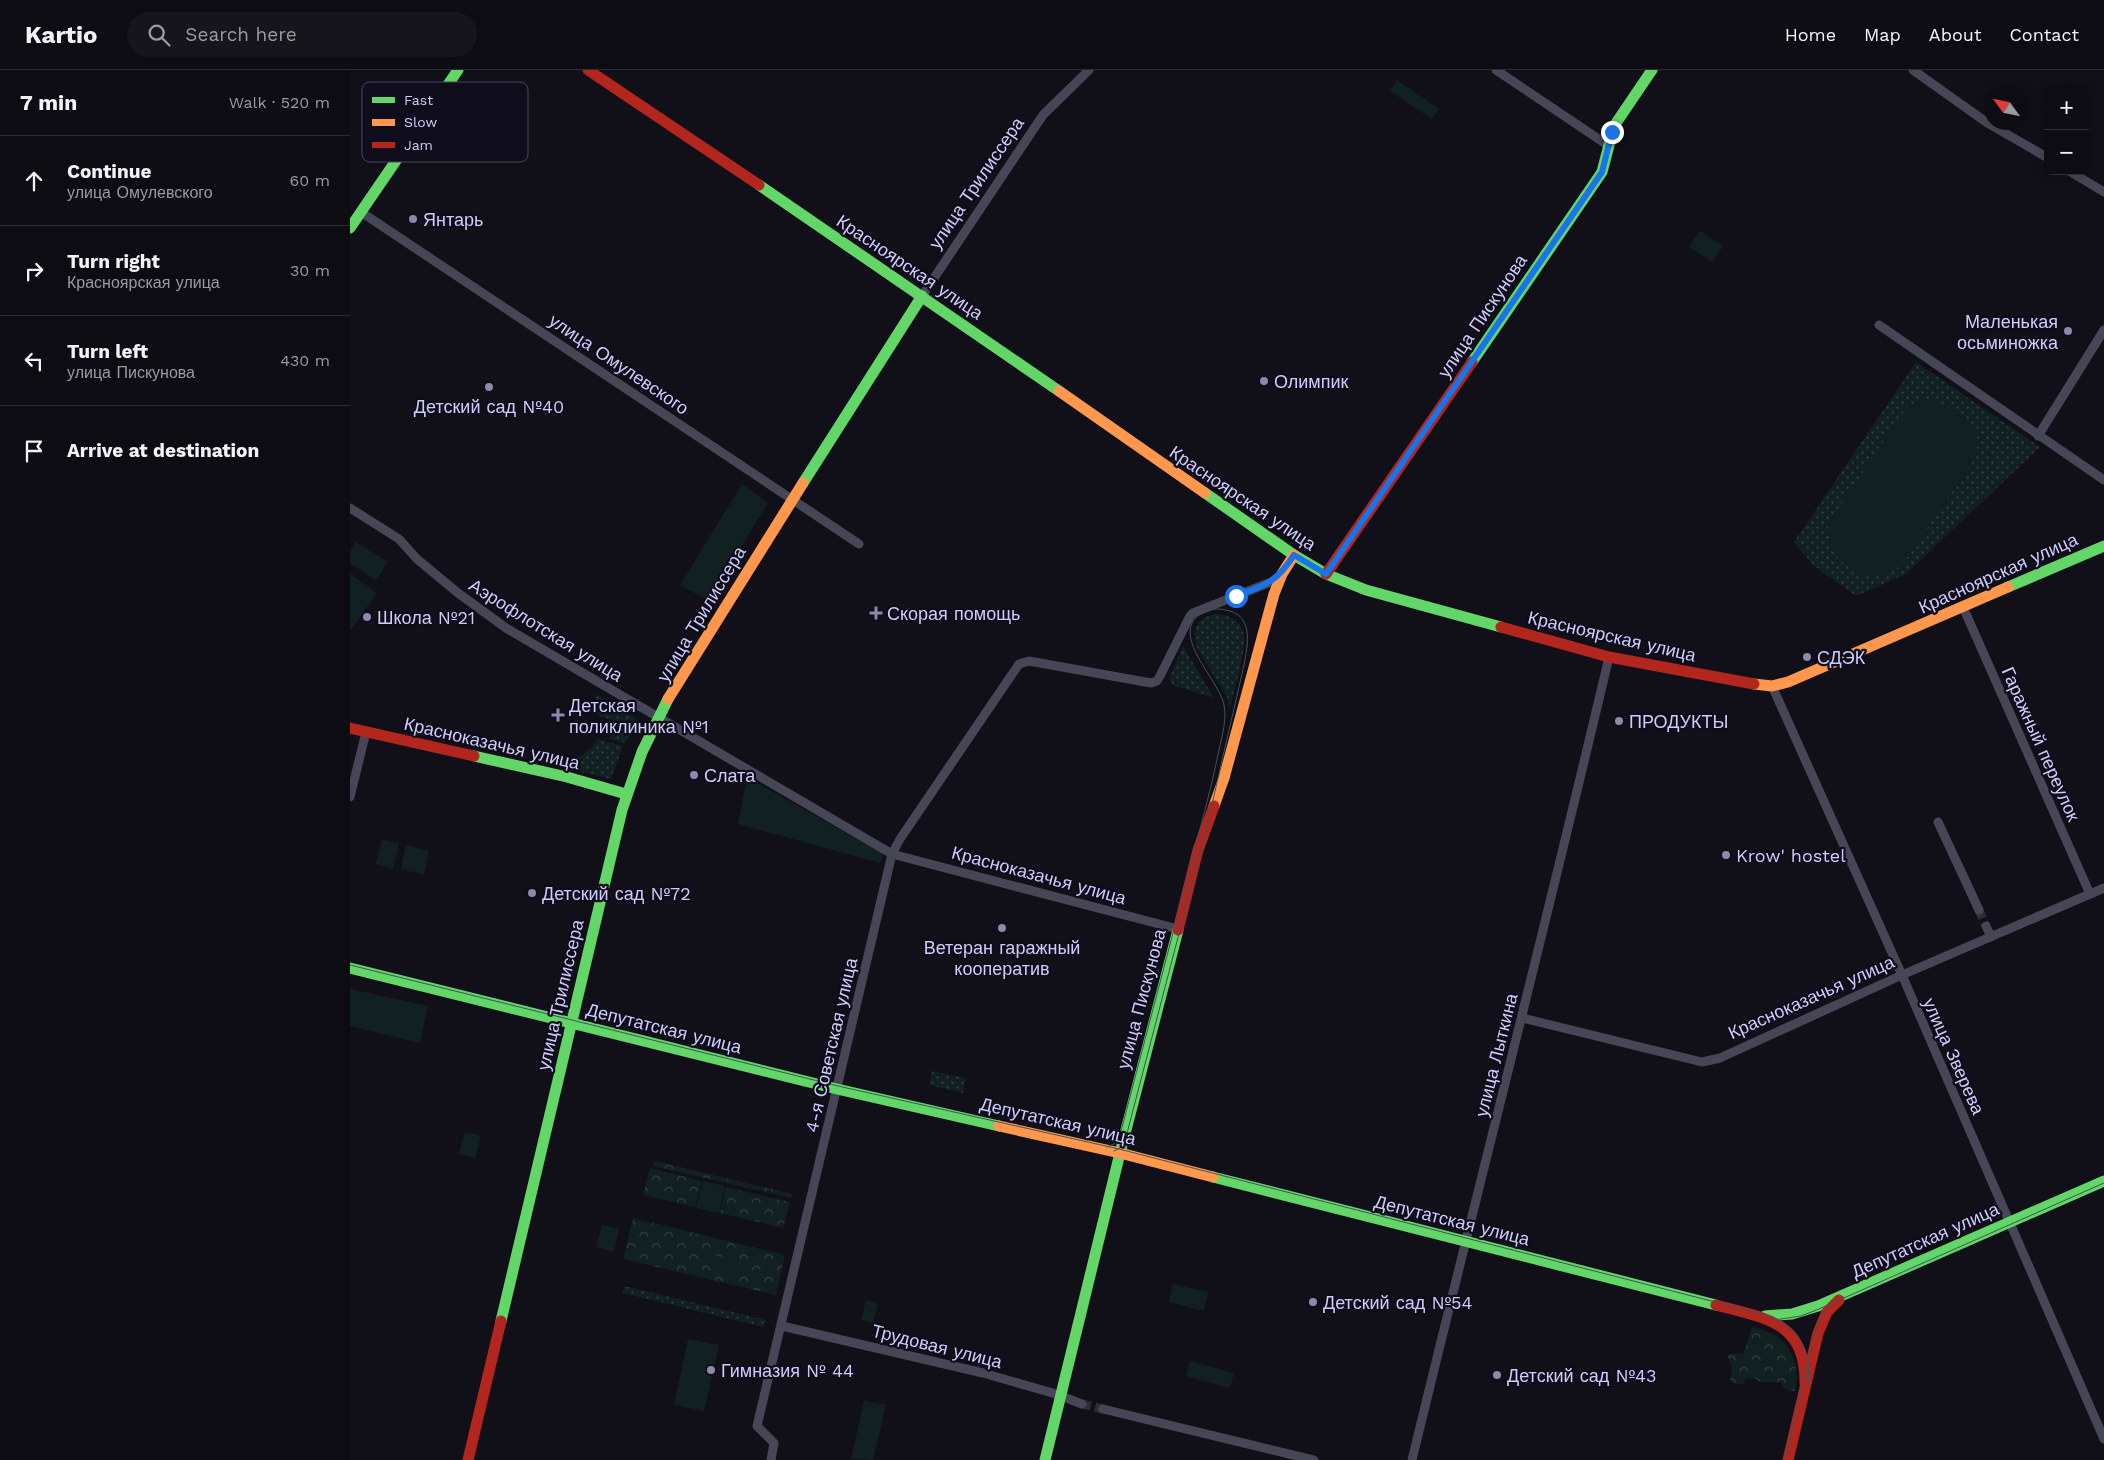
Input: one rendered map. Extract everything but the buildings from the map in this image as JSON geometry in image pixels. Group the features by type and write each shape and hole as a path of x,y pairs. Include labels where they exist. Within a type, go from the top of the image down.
{"street":[{"path":"450,82 458,70"},
{"name":"Красноярская улица","path":"588,70 922,296 1294,555 1326,574 1366,590 1609,657 1772,686 1788,682 2104,546"},
{"name":"улица Трилиссера","path":"468,1460 626,794 648,738 680,679 792,498 922,296 1043,116 1089,70"},
{"path":"1496,70 1609,146"},
{"name":"улица Пискунова","path":"1326,574 1602,172 1614,126 1652,70"},
{"path":"1913,70 1986,122 2044,156"},
{"path":"350,228 395,162"},
{"path":"2076,175 2104,192"},
{"name":"улица Омулевского","path":"361,212 859,544"},
{"path":"1879,325 2104,480"},
{"path":"2038,436 2104,330"},
{"name":"Аэрофлотская улица","path":"350,508 399,539 417,559 479,610 892,854"},
{"name":"улица Пискунова","path":"1045,1460 1120,1152 1198,850 1224,778 1268,612 1282,574 1294,555"},
{"name":"4-я Советская улица","path":"771,1460 774,1444 757,1426 892,854 900,839 1019,664 1029,661 1152,683 1157,681 1160,676 1187,621 1193,613 1271,582 1282,574"},
{"name":"Гаражный переулок","path":"1963,606 2090,894"},
{"name":"улица Лыткина","path":"1412,1460 1522,1018 1609,657"},
{"name":"улица Зверева","path":"1772,686 1902,975 2104,1439"},
{"name":"Красноказачья улица","path":"350,728 567,777 626,794"},
{"path":"350,796 366,732"},
{"path":"1938,822 1979,910"},
{"name":"Красноказачья улица","path":"892,854 1178,929"},
{"name":"Красноказачья улица","path":"1522,1018 1702,1062 1727,1055 1902,975 2104,888"},
{"path":"1986,926 1990,937"},
{"name":"Депутатская улица","path":"350,968 837,1088 1120,1152 1757,1316 1781,1326 1798,1343 1804,1353 1807,1366 1806,1383"},
{"name":"Депутатская улица","path":"1757,1316 1783,1316 1800,1313 2104,1181"},
{"path":"1788,1460 1822,1321 1834,1304 1854,1291"},
{"name":"Трудовая улица","path":"782,1326 982,1373 1062,1396 1082,1404"},
{"path":"1103,1409 1314,1460"}],"green space":[{"path":"1397,80 1439,109 1432,119 1390,91"},
{"path":"1700,231 1723,246 1712,262 1689,247"},
{"path":"1916,362 2040,447 1906,574 1856,596 1813,565 1794,542"},
{"path":"1933,401 1953,410 1970,424 1977,437 1976,456 1902,565 1888,572 1874,575 1867,575 1854,570 1842,562 1833,550 1830,544 1828,524 1906,408 1914,403"},
{"path":"742,484 768,503 708,600 680,585"},
{"path":"356,542 388,562 376,580 350,563 350,552"},
{"path":"350,574 377,593 350,631"},
{"path":"1215,614 1224,615 1236,620 1243,631 1242,659 1229,712 1228,699 1197,648 1195,635 1195,630 1200,622"},
{"path":"1183,646 1214,698 1173,685 1169,679"},
{"path":"595,694 636,718 634,726 598,716"},
{"path":"614,725 632,729 625,743 609,739"},
{"path":"597,739 623,746 611,779 573,770 576,759 591,749"},
{"path":"747,777 883,854 880,863 738,824"},
{"path":"382,839 399,844 393,869 376,864"},
{"path":"406,845 429,851 424,875 401,869"},
{"path":"350,989 428,1006 420,1043 350,1026"},
{"path":"932,1071 966,1078 963,1093 929,1085"},
{"path":"465,1132 481,1136 475,1158 459,1154"},
{"path":"655,1161 792,1194 791,1198 653,1166"},
{"path":"650,1168 702,1181 695,1207 643,1195"},
{"path":"703,1181 725,1186 719,1213 696,1208"},
{"path":"726,1187 790,1202 783,1228 720,1213"},
{"path":"633,1218 785,1255 776,1295 623,1259"},
{"path":"602,1225 619,1229 614,1252 596,1247"},
{"path":"713,1255 741,1262 738,1275 709,1268"},
{"path":"1173,1284 1208,1292 1204,1311 1169,1302"},
{"path":"624,1286 766,1320 764,1327 623,1293"},
{"path":"866,1300 878,1304 873,1323 861,1320"},
{"path":"1752,1327 1774,1335 1789,1349 1796,1367 1795,1391 1784,1389 1781,1382 1760,1382 1756,1379 1746,1378 1742,1385 1730,1382 1732,1368 1727,1354 1743,1354"},
{"path":"688,1339 719,1345 704,1411 674,1405"},
{"path":"1190,1361 1234,1373 1230,1388 1186,1376"},
{"path":"864,1401 886,1405 873,1460 851,1459"}],"tunnel":[{"path":"1979,910 1986,926"},
{"path":"1082,1404 1103,1409"}],"tram line":[{"path":"1107,1147 1119,1139 1209,796 1224,728 1224,705 1198,657 1192,644 1190,632 1193,621 1203,612 1222,609 1241,617 1245,624 1247,648 1244,665 1207,826 1125,1141 1120,1148 1114,1151"},
{"path":"350,965 838,1086 1119,1149 1758,1313 1782,1324 1798,1338 1804,1347 1807,1358 1809,1370 1808,1384"},
{"path":"1774,1320 1801,1316 1819,1309 2104,1183"},
{"path":"1785,1460 1815,1333 1820,1320 1829,1306"}],"traffic: fast":[{"path":"450,82 458,70"},
{"path":"1472,362 1602,172 1614,126 1652,70"},
{"path":"350,228 395,162"},
{"path":"759,185 1059,391"},
{"path":"803,483 922,296"},
{"path":"1205,493 1294,555 1326,574 1366,590 1501,627"},
{"path":"2008,587 2104,546"},
{"path":"501,1321 622,810 642,752 668,699"},
{"path":"474,756 567,777 626,794"},
{"path":"1045,1460 1120,1153 1178,930"},
{"path":"350,968 837,1089 999,1126"},
{"path":"1213,1177 1716,1305"},
{"path":"1765,1316 1792,1314 1818,1306 2104,1181"}],"traffic: slow":[{"path":"1059,391 1205,493"},
{"path":"668,699 803,483"},
{"path":"1214,806 1224,778 1274,594 1282,574 1294,555"},
{"path":"1754,684 1772,686 1788,682 2008,587"},
{"path":"999,1126 1120,1153 1213,1177"}],"traffic: jam":[{"path":"588,70 759,185"},
{"path":"1326,574 1472,362"},
{"path":"1501,627 1609,657 1754,684"},
{"path":"350,728 474,756"},
{"path":"1178,930 1198,850 1214,806"},
{"path":"1788,1460 1818,1333 1827,1312 1839,1300"},
{"path":"1716,1305 1766,1319 1790,1335 1798,1346 1803,1362 1805,1383"},
{"path":"468,1460 501,1321"}],"place":[{"name":"Янтарь","path":"413,219"},
{"name":"Маленькая осьминожка","path":"2068,331"},
{"name":"Олимпик","path":"1264,381"},
{"name":"Детский сад №40","path":"489,387"},
{"name":"Скорая помощь","path":"876,613"},
{"name":"Школа №21","path":"367,617"},
{"name":"СДЭК","path":"1807,657"},
{"name":"Детская поликлиника №1","path":"558,715"},
{"name":"ПРОДУКТЫ","path":"1619,721"},
{"name":"Слата","path":"694,775"},
{"name":"Krow' hostel","path":"1726,855"},
{"name":"Детский сад №72","path":"532,893"},
{"name":"Ветеран гаражный кооператив","path":"1002,928"},
{"name":"Детский сад №54","path":"1313,1302"},
{"name":"Гимназия № 44","path":"711,1370"},
{"name":"Детский сад №43","path":"1497,1375"}],"route":[{"path":"1236,596 1271,582 1282,574 1294,555 1326,574 1604,169 1612,132"}]}
